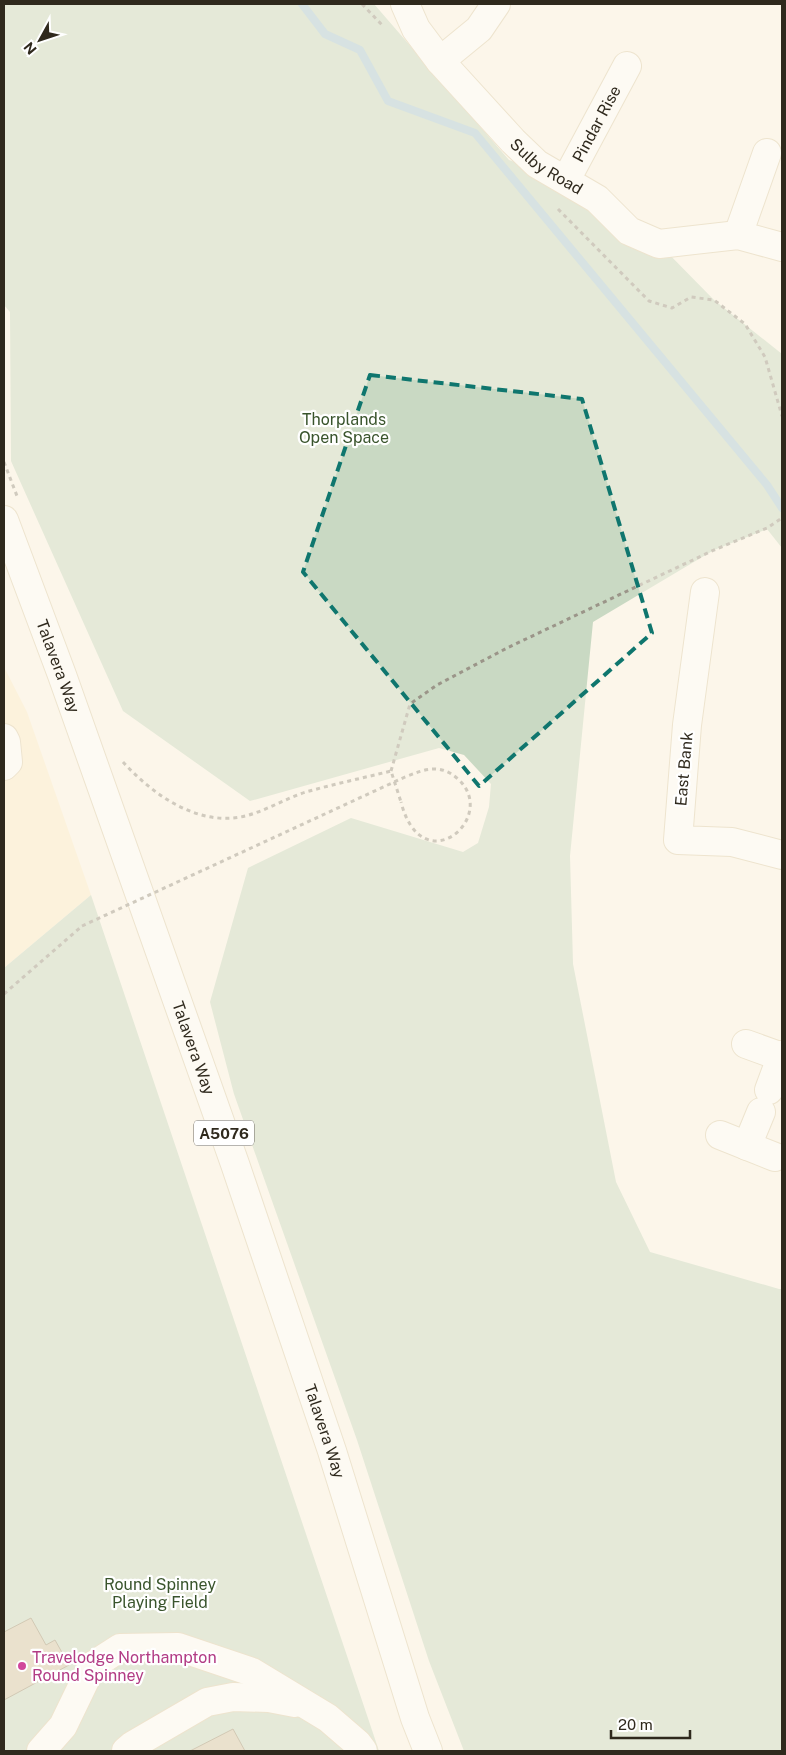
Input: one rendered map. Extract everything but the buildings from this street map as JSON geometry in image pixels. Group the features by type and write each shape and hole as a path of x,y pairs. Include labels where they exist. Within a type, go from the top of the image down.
{"main road":[{"name":"Sulby Road","path":"406,4 416,29 440,61 537,164 597,199 630,231 659,244 738,235 782,247"},
{"path":"440,61 479,29 496,4"},
{"name":"Pindar Rise","path":"566,180 627,66"},
{"path":"738,235 767,153"},
{"name":"Talavera Way","path":"10,509 66,684 235,1164 332,1451 415,1718 428,1751"},
{"name":"East Bank","path":"705,592 687,725 678,840 732,842 782,855"},
{"path":"4,738 8,762 4,766"},
{"path":"746,1044 782,1056 747,1146"},
{"path":"720,1136 775,1157"},
{"path":"40,1751 63,1726 92,1666 120,1648 178,1647 252,1672 328,1718 357,1743 363,1751"},
{"path":"126,1751 133,1744 207,1702 233,1697 269,1698 308,1705"}],"path":[{"path":"4,462 10,509"},
{"path":"4,994 82,926 405,776 426,769 440,769 453,775 464,785 470,797 471,808 468,818 457,833 440,841 421,838 411,829 405,817 401,802 391,771 410,704 437,685 507,648 714,550 767,528 782,518"},
{"path":"117,754 138,778 154,791 192,812 212,818 230,819 250,815 305,792 391,771"}],"highlighted area":[{"path":"370,375 582,399 652,633 479,786 303,572"}],"shaded area":[{"path":"4,667 27,712 91,895 4,968"}],"green space":[{"name":"Thorplands Open Space","path":"4,4 374,4 509,160 566,180 659,244 714,300 782,354 782,548 767,529 714,550 593,622 570,856 573,964 616,1182 650,1252 782,1289 782,1751 464,1751 429,1661 357,1440 234,1094 210,1002 248,868 351,818 463,852 478,843 489,807 491,784 464,755 439,748 250,801 123,711 11,461 10,312 4,305"},
{"name":"Round Spinney Playing Field","path":"91,895 379,1751 4,1751 4,968"}],"waterway":[{"path":"302,4 325,34 360,50 388,101 475,133 767,485 782,508"}],"place":[{"name":"Travelodge Northampton Round Spinney","path":"22,1666"}]}
